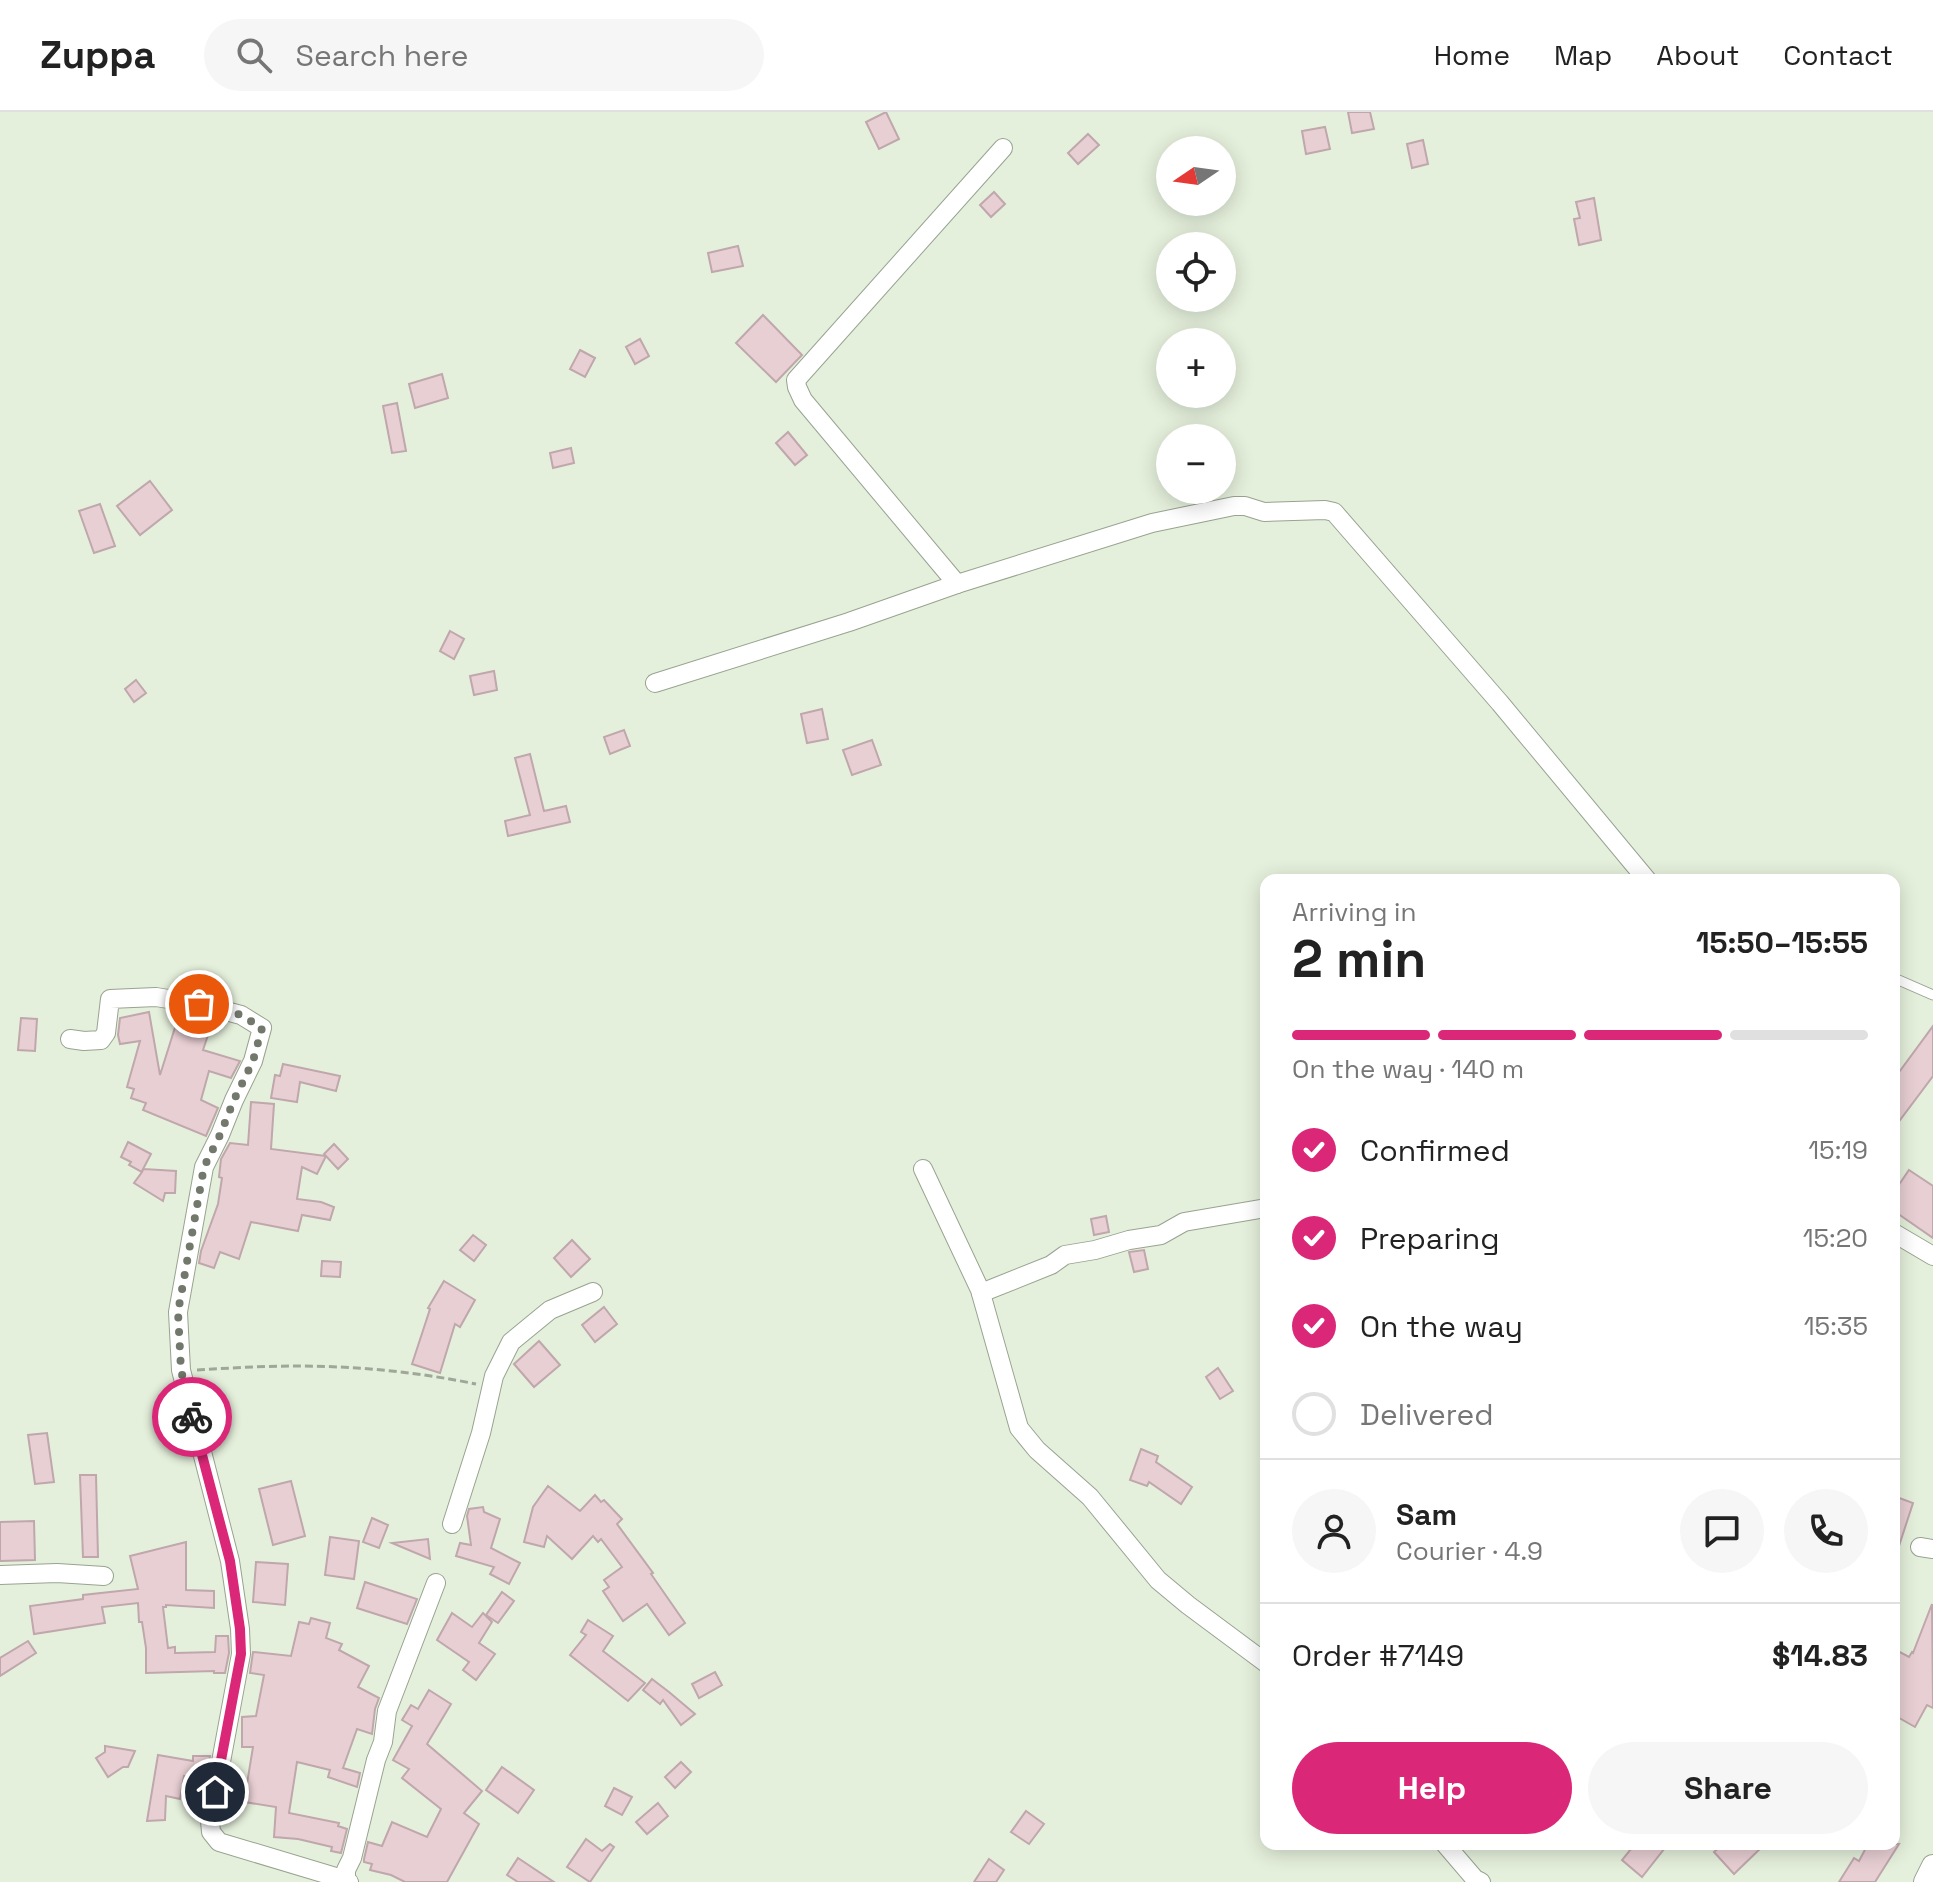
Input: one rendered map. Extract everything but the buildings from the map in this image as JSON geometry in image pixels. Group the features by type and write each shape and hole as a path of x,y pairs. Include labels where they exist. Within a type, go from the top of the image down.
{"street":[{"path":"957,584 803,400 796,380 1003,148"},
{"path":"655,683 1152,523 1234,506 1264,512 1325,510 1334,512 1500,703 1642,874"},
{"path":"70,1039 101,1040 106,1033 110,999 156,997 199,1004 241,1015 262,1028 253,1061 204,1167 178,1312 181,1370 230,1561 240,1629 241,1654 210,1821 211,1832 219,1842 348,1881 346,1870 352,1858 383,1742 387,1711 436,1583"},
{"path":"923,1169 981,1293 1019,1428 1037,1450 1090,1497 1158,1580 1260,1659"},
{"path":"981,1293 1051,1265 1065,1255 1161,1235 1184,1222 1260,1209"},
{"path":"1900,1237 1933,1256"},
{"path":"452,1524 481,1433 494,1376 511,1342 550,1310 593,1292"},
{"path":"0,1575 57,1573 104,1576"},
{"path":"1450,1850 1481,1882"},
{"path":"1925,1882 1933,1866"}],"lane":[{"path":"1900,981 1933,995"}],"path":[{"path":"181,1370 298,1366 372,1369 492,1387"}],"way so far":[{"path":"192,1417 181,1370 178,1312 204,1167 253,1061 262,1028 241,1015 199,1004"}],"route":[{"path":"192,1417 230,1561 240,1629 241,1654 215,1792"}]}
